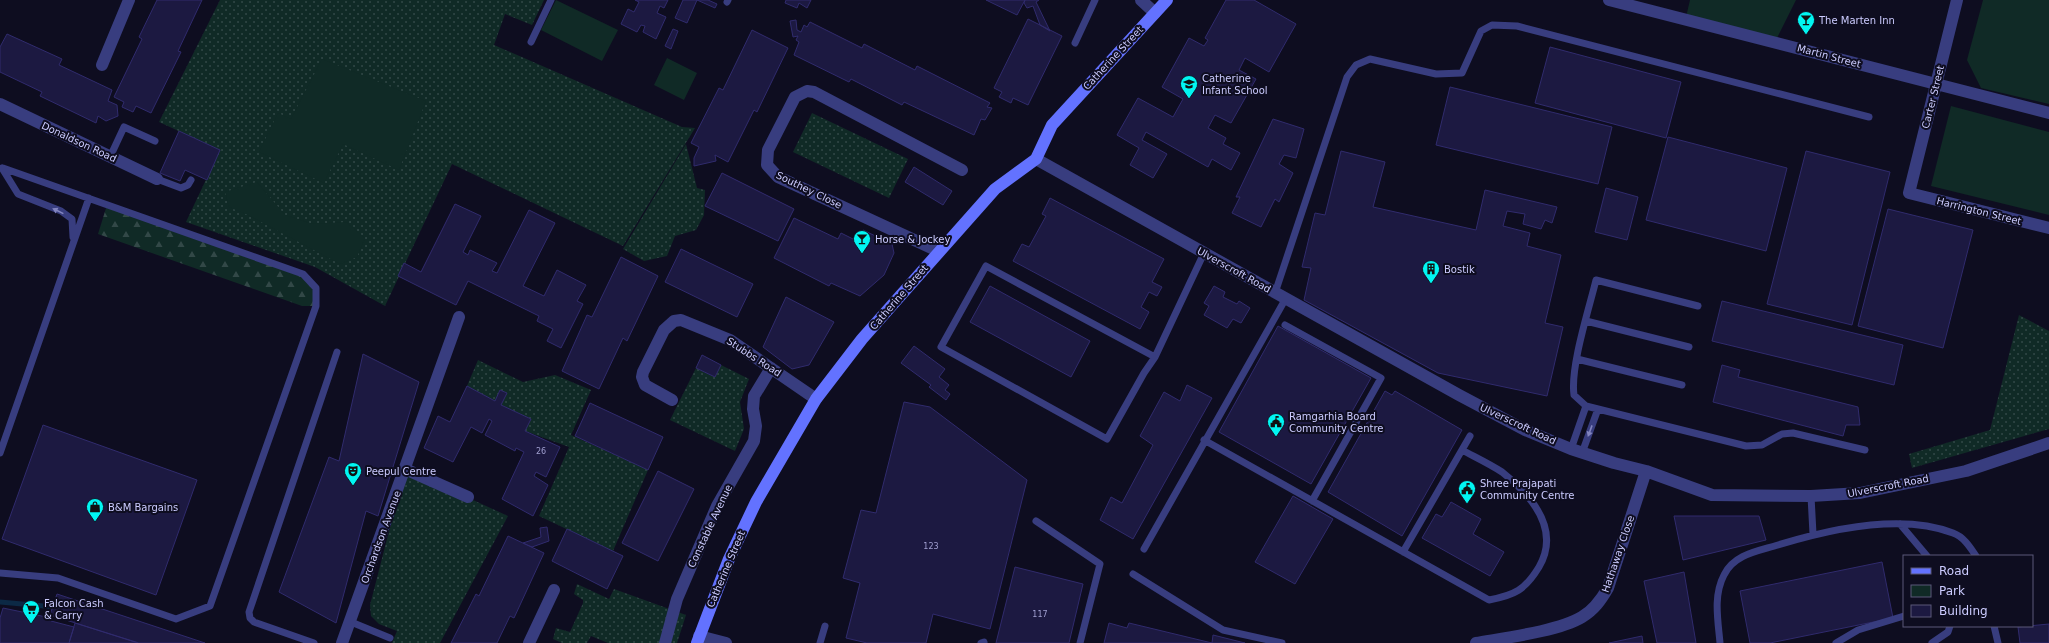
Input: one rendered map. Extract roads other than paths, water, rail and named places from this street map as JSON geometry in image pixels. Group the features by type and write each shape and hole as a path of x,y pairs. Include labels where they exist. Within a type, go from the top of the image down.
{"street":[{"path":"102,65 129,0"},
{"path":"1141,0 1155,13"},
{"name":"Catherine Street","path":"698,639 729,559 756,502 816,399 862,339 938,251 995,189 1036,159 1052,125 1167,0"},
{"name":"Martin Street","path":"1609,0 2049,113"},
{"name":"Carter Street","path":"1909,193 1957,0"},
{"name":"Southey Close","path":"938,251 778,177 767,165 768,150 795,97 807,91 814,92 962,170"},
{"name":"Donaldson Road","path":"0,104 157,179"},
{"name":"Ulverscroft Road","path":"1036,159 1465,399 1525,430 1577,451 1646,471 1712,495 1811,496 1860,493 1966,471 2049,443"},
{"name":"Harrington Street","path":"1909,193 2049,228"},
{"name":"Orchardson Avenue","path":"342,643 351,622 459,317"},
{"name":"Stubbs Road","path":"672,400 645,385 642,377 644,368 664,330 674,322 687,321 730,340 816,399"},
{"name":"Constable Avenue","path":"665,643 677,600 717,506 754,441 756,426 753,410 754,396 771,368"},
{"path":"405,469 468,497"},
{"name":"Hathaway Close","path":"1476,643 1553,628 1581,618 1600,602 1608,588 1646,471"},
{"path":"529,643 554,590"},
{"path":"698,639 726,643"}],"lane":[{"path":"531,42 551,0"},
{"path":"1075,43 1095,0"},
{"path":"1144,549 1204,440 1280,296 1347,77 1356,65 1370,59 1436,74 1462,73 1481,31 1492,25 1517,26 1869,117"},
{"path":"110,157 124,127 155,141"},
{"path":"0,573 58,578 176,619 210,606 316,306 316,288 304,274 2,168"},
{"path":"2,168 18,194 61,211 72,219 74,242"},
{"path":"157,179 181,188 188,185 191,180"},
{"path":"0,452 89,198"},
{"path":"1155,357 986,266 941,347 1107,439 1155,357 1204,253"},
{"path":"1698,306 1596,280 1577,359 1573,386 1574,395 1586,406 1746,446 1762,445 1782,434 1793,433 1865,450"},
{"path":"1586,322 1689,347"},
{"path":"1285,325 1381,378 1312,501"},
{"path":"314,643 254,622 250,618 249,612 337,352"},
{"path":"1577,359 1682,385"},
{"path":"1577,451 1586,406"},
{"path":"1577,451 1598,409"},
{"path":"1403,552 1470,436"},
{"path":"1204,440 1489,600 1511,596 1530,583 1540,564 1548,542 1544,519 1531,501 1501,472 1462,450"},
{"path":"1811,496 1813,534"},
{"path":"1036,521 1100,564 1080,643"},
{"path":"1900,524 1926,555"},
{"path":"1720,643 1717,605 1718,592 1725,573 1742,556 1813,534 1857,526 1900,524 1927,525 1955,533 1968,543 1975,555"},
{"path":"1133,574 1223,630 1282,643"},
{"path":"1836,643 1858,630 1903,616"},
{"path":"351,622 390,638"},
{"path":"820,643 825,626"},
{"path":"1932,643 1948,632 1950,627"},
{"path":"1994,627 1998,643"}],"waterway":[{"path":"0,602 55,607"}],"place":[{"name":"The Marten Inn","path":"1806,35"},
{"name":"Catherine Infant School","path":"1189,99"},
{"name":"Horse & Jockey","path":"862,254"},
{"name":"Bostik","path":"1431,284"},
{"name":"Ramgarhia Board Community Centre","path":"1276,437"},
{"name":"Peepul Centre","path":"353,486"},
{"name":"Shree Prajapati Community Centre","path":"1467,504"},
{"name":"B&M Bargains","path":"95,522"},
{"name":"Falcon Cash & Carry","path":"31,624"}]}
